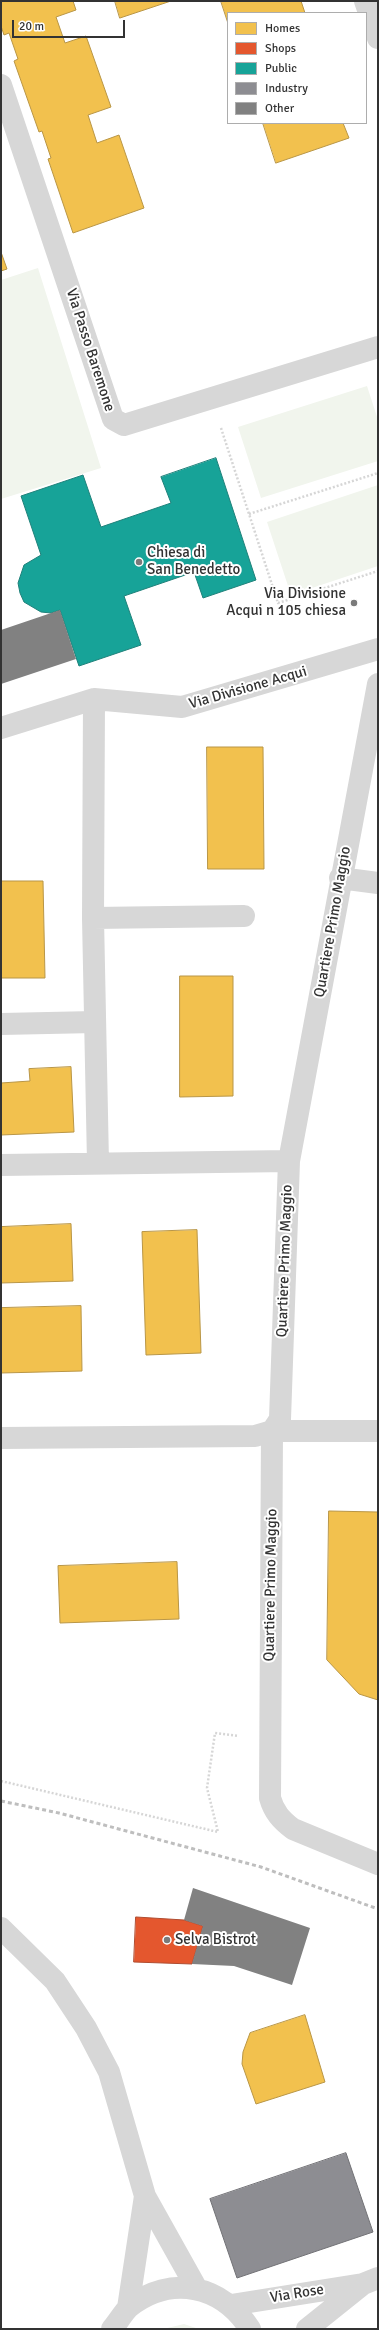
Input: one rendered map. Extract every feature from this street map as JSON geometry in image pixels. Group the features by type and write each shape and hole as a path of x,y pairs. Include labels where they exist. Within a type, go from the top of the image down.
{"street":[{"path":"365,1 378,38"},
{"name":"Via Passo Baremone","path":"1,85 113,419 124,425 378,347"},
{"name":"Via Divisione Acqui","path":"1,728 94,699 182,707 378,649"},
{"name":"Quartiere Primo Maggio","path":"378,684 340,878 289,1161 280,1419 272,1431 270,1740 270,1798 273,1809 281,1820 293,1829 378,1864"},
{"path":"94,699 93,918 98,1163"},
{"path":"340,878 378,883"},
{"path":"93,918 244,916"},
{"path":"1,1024 95,1022"},
{"path":"1,1165 289,1161"},
{"path":"1,1438 255,1436 272,1431 378,1431"},
{"path":"1,1928 55,1981 86,2028 109,2072 145,2196 197,2289"},
{"path":"128,2308 145,2196"},
{"name":"Via Rose","path":"231,2305 370,2281"},
{"name":"Via Rose","path":"307,2329 370,2281"},
{"path":"112,2329 128,2308 149,2294 172,2288 197,2289 215,2295 231,2305 250,2329"}],"path":[{"path":"220,424 278,603 378,571"},
{"path":"249,514 378,473"},
{"path":"1,1780 218,1832 207,1788 214,1733 270,1740"}],"shaded area":[{"path":"38,268 101,468 1,499 1,280"},
{"path":"367,386 378,420 378,461 261,498 238,427"},
{"path":"378,485 378,566 291,595 267,522"},
{"path":"184,2324 199,2329 163,2329"}],"building: Homes":[{"path":"1,1 73,1 76,10 56,17 65,43 86,36 111,107 88,115 97,143 119,135 144,208 73,233 48,159 51,158 42,131 39,132 14,61 18,59 9,33 4,35 1,26"},
{"path":"115,1 171,1 120,18"},
{"path":"221,1 301,1 305,12 227,12 227,20"},
{"path":"263,124 343,124 349,138 276,163"},
{"path":"1,252 7,269 1,271"},
{"path":"207,747 263,747 264,869 208,869"},
{"path":"1,881 43,881 45,978 1,978"},
{"path":"180,976 233,976 233,1096 180,1097"},
{"path":"71,1067 74,1132 1,1135 1,1083 30,1081 29,1069"},
{"path":"71,1224 73,1281 1,1283 1,1227"},
{"path":"197,1230 201,1353 146,1355 142,1232"},
{"path":"81,1306 82,1371 1,1373 1,1308"},
{"path":"329,1511 378,1512 378,1700 359,1694 327,1660"},
{"path":"177,1562 179,1619 60,1623 58,1566"},
{"path":"305,2015 325,2082 256,2104 242,2064 243,2052 250,2033"}],"building: Shops":[{"path":"136,1917 184,1920 203,1926 192,1964 134,1962"}],"building: Public":[{"name":"Chiesa di San Benedetto","path":"216,458 256,580 203,598 194,572 124,596 141,645 79,666 60,610 51,613 41,612 24,602 20,593 18,583 24,565 41,555 21,496 83,475 101,527 171,503 161,477"}],"building: Industry":[{"path":"346,2153 373,2232 237,2278 210,2199"}],"building: Other":[{"path":"60,610 76,659 1,684 1,630"},
{"path":"193,1888 310,1928 292,1985 234,1966 192,1964 203,1926 184,1920"}],"railway":[{"path":"1,1801 59,1813 261,1867 378,1909"}],"place":[{"name":"Chiesa di San Benedetto","path":"139,562"},
{"name":"Via Divisione Acqui n 105 chiesa","path":"354,603"},
{"name":"Selva Bistrot","path":"167,1940"}]}
